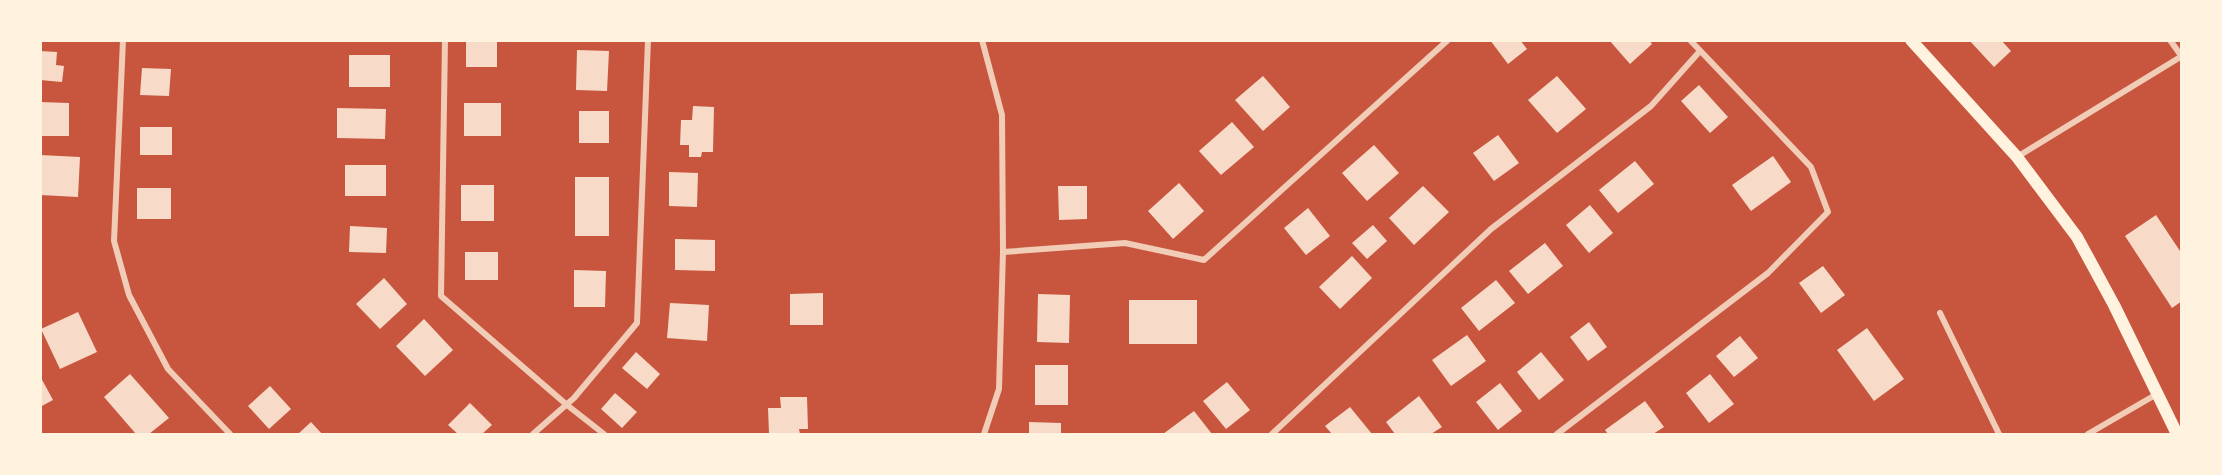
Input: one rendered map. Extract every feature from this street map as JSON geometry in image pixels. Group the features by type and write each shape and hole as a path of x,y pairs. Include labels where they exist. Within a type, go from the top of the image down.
{"main road":[{"path":"1911,40 2017,157 2077,237 2114,304 2177,435"}],"street":[{"path":"123,40 114,241 129,295 168,369 230,435"},
{"path":"445,40 444,299 567,405 602,432"},
{"path":"533,435 574,399 637,323 648,40"},
{"path":"982,40 1002,115 1003,252 999,388 984,435"},
{"path":"1003,252 1125,243 1204,260 1448,40"},
{"path":"1557,435 1768,273 1828,212 1811,167 1690,40"},
{"path":"2017,157 2181,56 2170,40"},
{"path":"1272,435 1491,229 1652,105 1700,51"},
{"path":"1940,313 1999,435"},
{"path":"2088,435 2157,393"}],"building":[{"path":"466,40 497,40 497,67 466,67"},
{"path":"1490,40 1520,40 1527,49 1508,64"},
{"path":"1609,40 1649,40 1652,44 1630,64"},
{"path":"1969,40 2001,40 2011,51 1994,67"},
{"path":"577,50 609,51 607,91 576,90"},
{"path":"40,51 57,52 56,65 64,66 62,82 40,80"},
{"path":"349,55 390,55 390,87 349,87"},
{"path":"142,68 171,69 169,96 140,95"},
{"path":"1263,76 1290,107 1263,131 1235,100"},
{"path":"1557,76 1586,109 1557,133 1528,100"},
{"path":"1699,85 1728,117 1710,133 1681,101"},
{"path":"40,102 69,103 69,136 40,136"},
{"path":"464,103 501,103 501,136 464,136"},
{"path":"693,106 714,107 713,152 702,152 701,157 689,157 689,145 680,145 681,120 692,120"},
{"path":"337,108 386,109 385,139 337,138"},
{"path":"579,111 609,111 609,143 579,143"},
{"path":"1232,122 1254,147 1221,175 1199,151"},
{"path":"140,127 172,127 172,155 140,155"},
{"path":"1498,135 1519,163 1494,181 1473,153"},
{"path":"1374,145 1399,173 1367,201 1342,173"},
{"path":"40,155 80,157 78,197 40,195"},
{"path":"1773,156 1791,182 1751,211 1732,185"},
{"path":"1635,161 1654,184 1618,213 1599,190"},
{"path":"345,165 386,165 386,196 345,196"},
{"path":"669,172 698,173 697,207 669,206"},
{"path":"575,177 609,177 609,236 575,236"},
{"path":"1179,183 1204,211 1173,239 1148,211"},
{"path":"461,185 494,185 494,221 461,221"},
{"path":"1058,186 1087,186 1087,219 1059,220"},
{"path":"1423,186 1449,212 1414,245 1389,218"},
{"path":"137,188 171,188 171,219 137,219"},
{"path":"1590,205 1613,233 1589,253 1566,225"},
{"path":"1308,208 1330,236 1306,255 1284,228"},
{"path":"2156,215 2182,254 2182,301 2172,308 2125,236"},
{"path":"1373,225 1387,241 1367,259 1352,243"},
{"path":"350,226 387,228 386,253 349,252"},
{"path":"675,239 715,240 715,271 675,270"},
{"path":"1545,243 1563,266 1528,294 1509,271"},
{"path":"465,252 498,252 498,280 465,280"},
{"path":"1352,256 1372,278 1340,309 1319,287"},
{"path":"1823,266 1845,295 1821,313 1799,283"},
{"path":"574,270 606,271 605,307 574,307"},
{"path":"384,278 407,304 380,329 356,304"},
{"path":"1496,280 1515,303 1479,331 1461,308"},
{"path":"823,293 823,325 790,325 790,294"},
{"path":"1038,294 1070,295 1069,343 1037,342"},
{"path":"1129,300 1197,300 1197,344 1129,344"},
{"path":"670,303 709,305 707,341 667,338"},
{"path":"78,312 97,352 60,369 41,329"},
{"path":"424,319 453,350 425,376 396,346"},
{"path":"1589,322 1607,347 1588,361 1570,337"},
{"path":"1867,328 1904,379 1874,401 1837,350"},
{"path":"1467,335 1486,361 1451,386 1432,360"},
{"path":"1740,336 1758,358 1734,377 1716,356"},
{"path":"636,352 660,374 647,389 622,368"},
{"path":"1541,352 1564,380 1539,400 1517,372"},
{"path":"1035,365 1068,365 1068,405 1035,405"},
{"path":"130,374 169,418 149,434 136,434 104,397"},
{"path":"1710,374 1734,404 1709,423 1686,393"},
{"path":"40,376 53,400 40,407"},
{"path":"1227,382 1250,410 1226,429 1203,401"},
{"path":"1500,383 1522,411 1498,430 1476,402"},
{"path":"270,386 291,409 269,429 248,406"},
{"path":"615,393 637,412 622,428 601,409"},
{"path":"1419,396 1442,427 1431,434 1395,434 1386,422"},
{"path":"780,397 807,397 808,429 799,429 800,434 769,434 768,408 781,408"},
{"path":"1645,401 1664,427 1653,434 1608,434 1605,430"},
{"path":"470,403 492,425 482,434 458,434 448,425"},
{"path":"1350,407 1372,434 1332,434 1325,426"},
{"path":"1194,411 1212,434 1163,434"},
{"path":"311,422 322,434 298,434"},
{"path":"1029,422 1061,423 1061,434 1029,434"}]}
